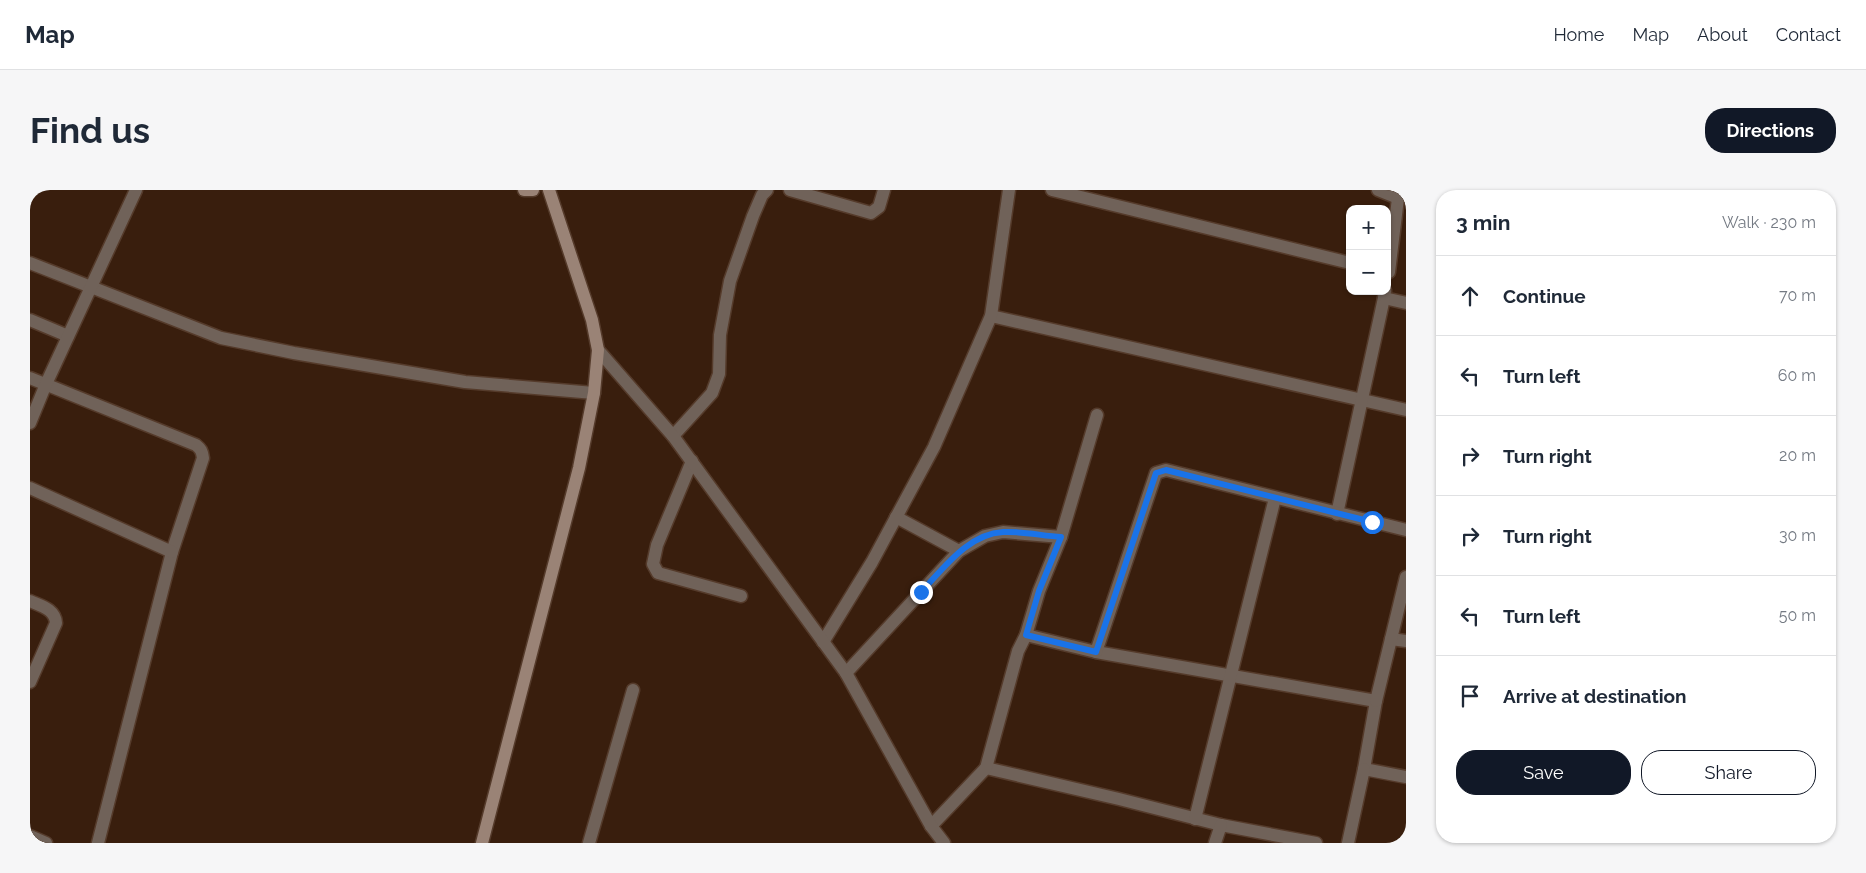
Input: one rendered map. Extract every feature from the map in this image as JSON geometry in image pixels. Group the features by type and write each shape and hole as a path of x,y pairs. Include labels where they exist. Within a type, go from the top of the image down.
{"main road":[{"path":"524,190 533,190"},
{"path":"482,843 577,477 594,393 598,350 592,320 549,190"}],"street":[{"path":"30,423 46,384 136,190"},
{"path":"673,436 712,393 719,374 720,335 730,281 753,216 762,195 767,190"},
{"path":"790,190 870,213 879,207 884,190"},
{"path":"823,642 872,562 934,447 991,316 1009,190"},
{"path":"1052,190 1346,262"},
{"path":"1378,190 1398,194 1391,251"},
{"path":"30,262 221,338 294,353 465,382 594,393"},
{"path":"1337,514 1384,295"},
{"path":"1386,295 1406,303"},
{"path":"991,316 1406,410"},
{"path":"30,320 68,336"},
{"path":"598,350 673,436 846,674 931,826 944,843"},
{"path":"30,378 196,445 201,449 203,458 172,552 98,843"},
{"path":"931,826 986,768 1018,651 1026,635 1039,591 1061,537 1097,415"},
{"path":"692,461 657,545 653,564 658,573 741,596"},
{"path":"1096,652 1156,473 1166,470 1406,530"},
{"path":"30,488 172,552"},
{"path":"1196,818 1275,498"},
{"path":"896,517 959,551"},
{"path":"846,674 959,551 985,536 1003,532 1061,537"},
{"path":"1348,843 1376,701 1406,577"},
{"path":"30,601 53,613 56,623 30,682"},
{"path":"1026,635 1096,652 1376,701"},
{"path":"1391,639 1406,641"},
{"path":"589,843 633,690"},
{"path":"986,768 1221,825 1316,843"},
{"path":"1364,769 1406,777"},
{"path":"1215,843 1221,825"},
{"path":"30,836 46,843"}],"route":[{"path":"921,592 959,551 985,536 1003,532 1061,537 1039,591 1026,635 1096,652 1156,473 1166,470 1372,522"}]}
